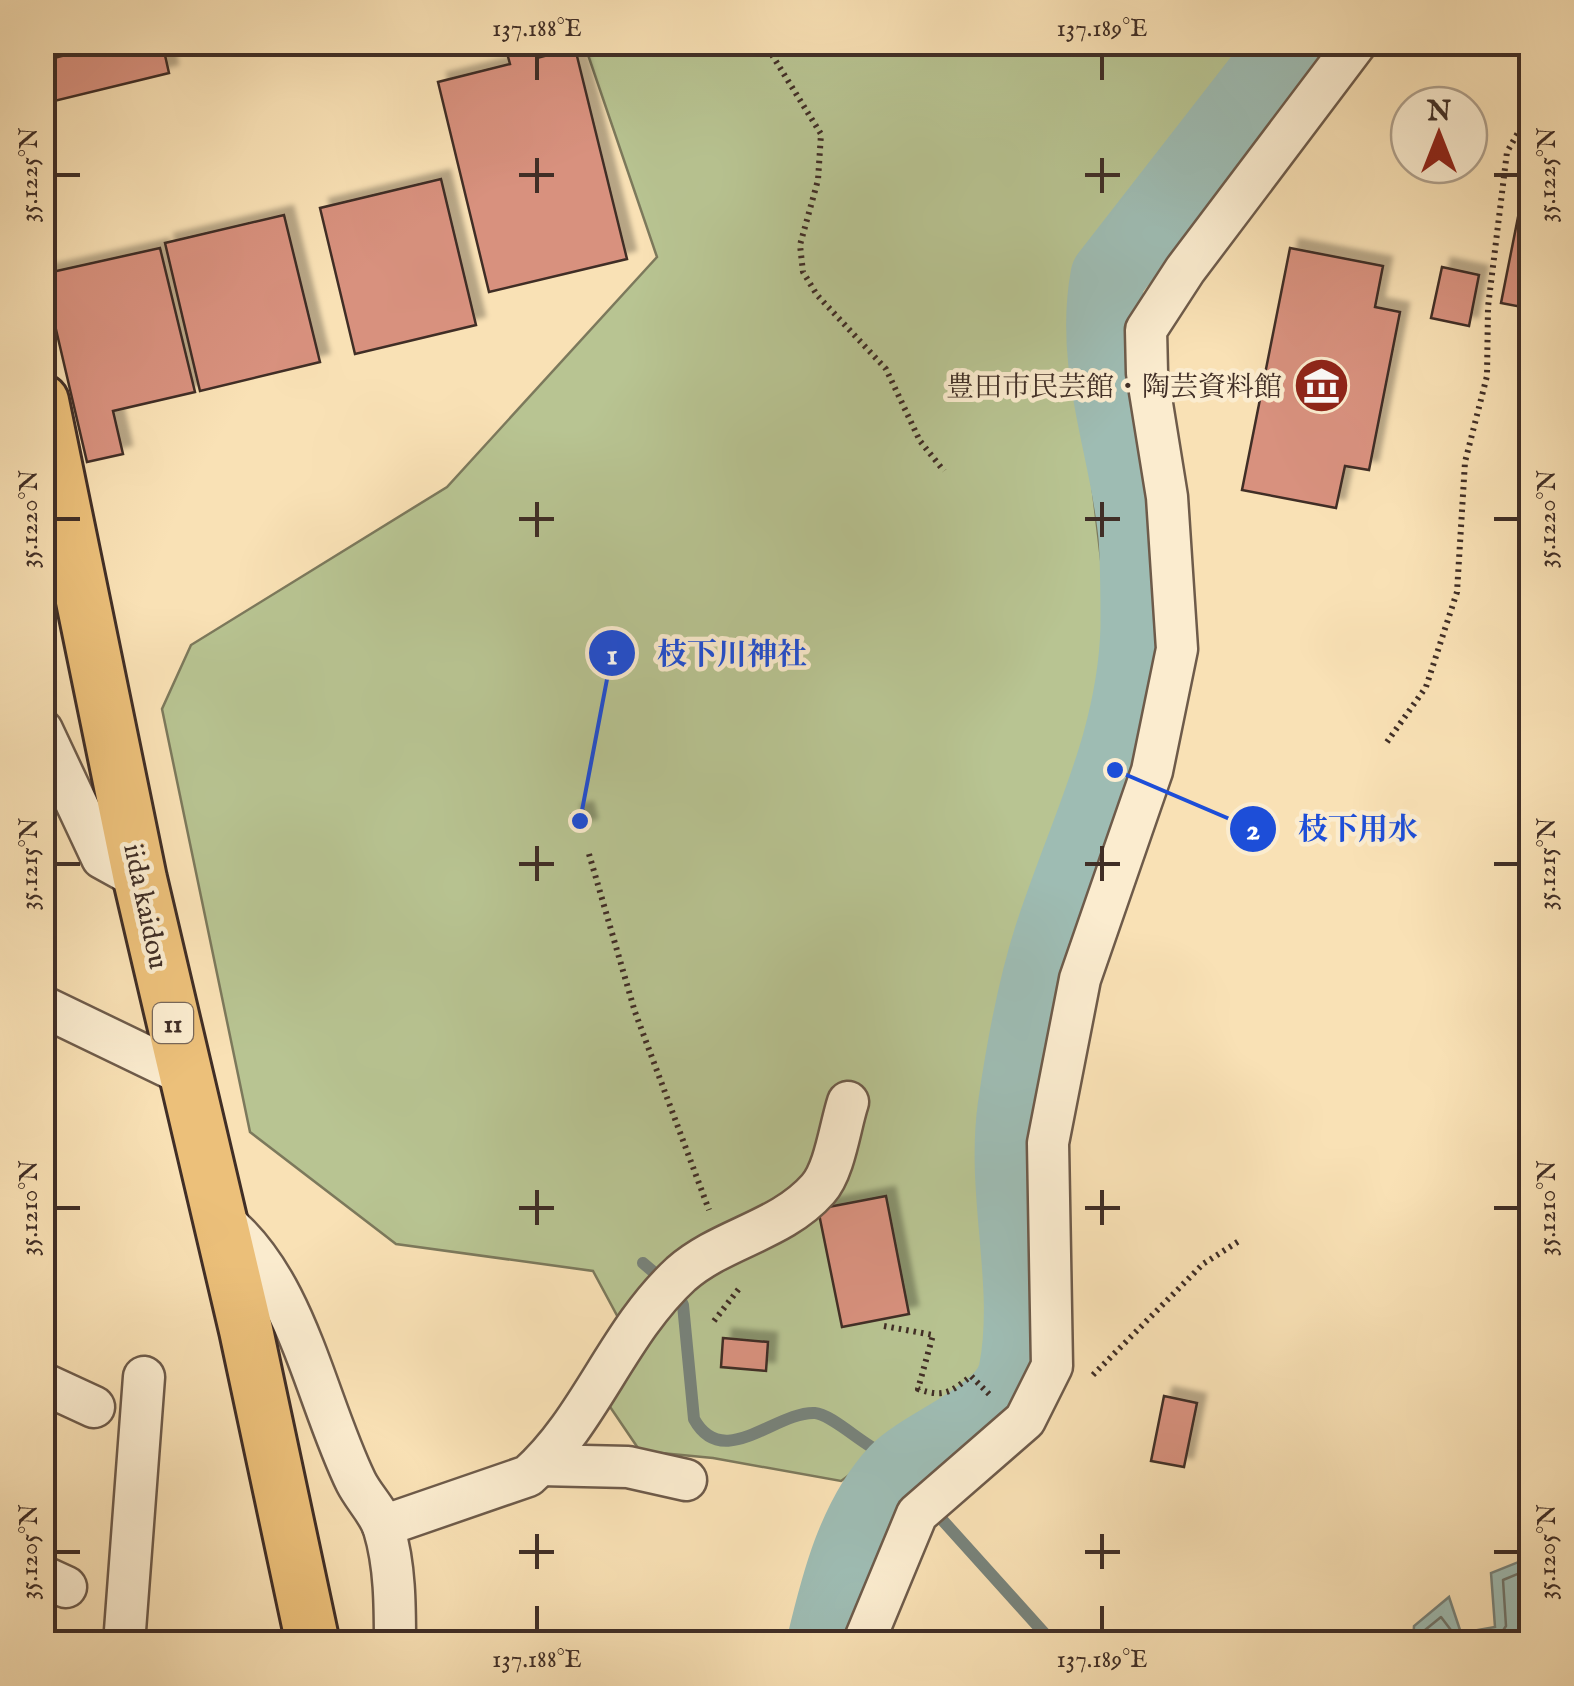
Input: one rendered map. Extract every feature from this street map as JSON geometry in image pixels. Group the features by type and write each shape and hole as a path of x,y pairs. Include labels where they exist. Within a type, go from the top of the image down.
{"main road":[{"name":"iida kaidou","path":"42,401 140,880 220,1219 313,1644"}],"street":[{"path":"863,1644 930,1504 1025,1420 1052,1366 1048,1143 1080,978 1152,771 1178,649 1167,497 1148,374 1146,330 1185,270 1357,42"},
{"path":"42,730 102,858 140,880"},
{"path":"42,1006 186,1075"},
{"path":"384,1526 528,1476 578,1416 613,1355 674,1283 731,1246 788,1216 821,1186 848,1102"},
{"path":"220,1219 248,1240 272,1279 357,1484 384,1526 395,1594 395,1644"},
{"path":"124,1644 144,1377"},
{"path":"42,1383 94,1407"},
{"path":"540,1465 628,1467 686,1480"}],"path":[{"path":"764,42 820,134 818,180 800,245 803,272 816,295 886,369 920,441 944,470"},
{"path":"1387,742 1426,687 1458,592 1465,462 1487,376 1488,307 1507,152 1532,108"},
{"path":"589,854 635,1012 706,1207 742,1259 744,1283 714,1320"},
{"path":"1085,1383 1204,1264 1239,1242"},
{"path":"884,1326 932,1335 918,1389 939,1396 971,1376"}],"green space":[{"path":"1226,42 1235,55 1104,234 1077,294 1081,391 1108,618 1089,771 1022,948 998,1078 1012,1335 997,1382 974,1407 892,1444 841,1481 713,1458 640,1451 604,1398 621,1323 593,1271 396,1244 250,1132 162,709 191,645 447,487 657,257 584,43"}],"water":[{"path":"1531,1557 1531,1643 1413,1643 1414,1626 1449,1597 1461,1633 1495,1627 1491,1573"}],"building":[{"path":"117,42 162,42 169,73 42,104 42,61"},
{"path":"504,42 533,42 537,58 575,48 627,259 489,292 438,82 510,64"},
{"path":"441,179 476,325 355,354 320,208"},
{"path":"1524,187 1532,188 1532,309 1501,303"},
{"path":"284,215 320,362 200,391 165,243"},
{"path":"160,248 195,392 113,411 123,454 87,462 43,274"},
{"path":"1290,248 1383,266 1375,307 1400,312 1369,470 1345,466 1336,508 1242,490"},
{"path":"1442,267 1479,275 1469,326 1431,318"},
{"path":"584,811 588,827 576,830 572,814"},
{"path":"886,1196 909,1314 842,1327 818,1209"},
{"path":"723,1338 768,1342 766,1371 721,1367"},
{"path":"1164,1396 1197,1403 1184,1467 1151,1461"}],"waterway":[{"path":"824,1644 850,1553 882,1490 909,1461 982,1416 1009,1388 1016,1372 1021,1306 1012,1141 1022,1066 1045,958 1118,748 1135,669 1136,537 1107,375 1104,310 1108,276 1290,42"},
{"path":"643,1263 677,1292 683,1305 694,1419 706,1434 720,1440 735,1440 800,1415 815,1413 829,1418 882,1453 1054,1644"}],"place":[{"name":"豊田市民芸館・陶芸資料館","path":"1321,386"},
{"name":"枝下用水","path":"1115,770"},
{"name":"枝下川神社","path":"580,821"}]}
